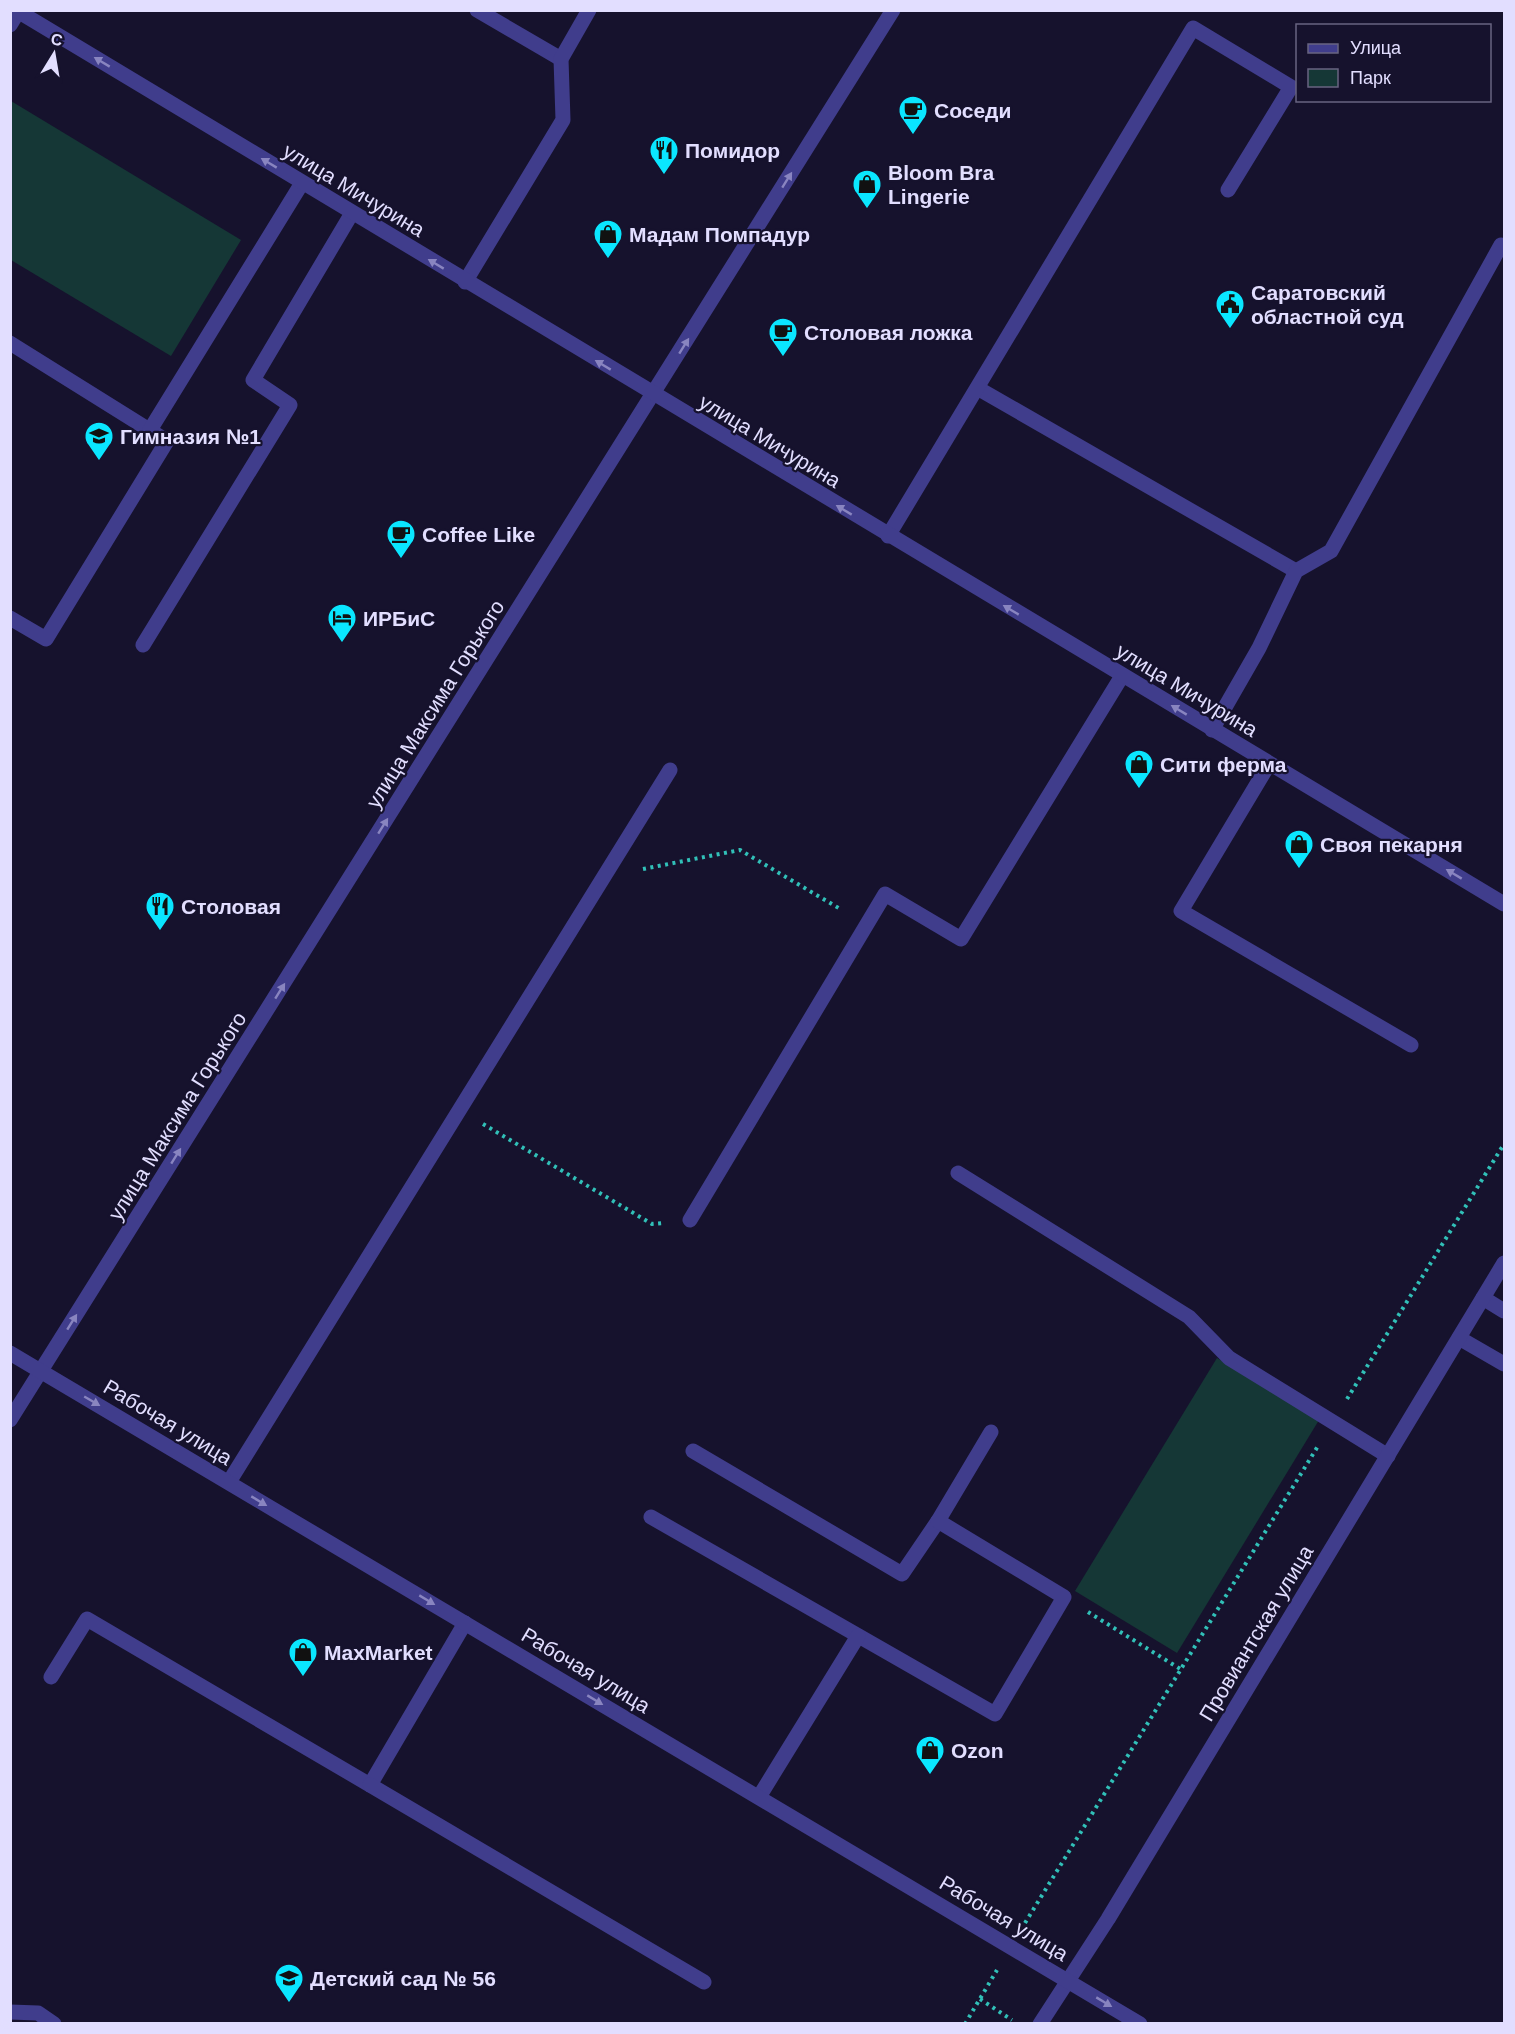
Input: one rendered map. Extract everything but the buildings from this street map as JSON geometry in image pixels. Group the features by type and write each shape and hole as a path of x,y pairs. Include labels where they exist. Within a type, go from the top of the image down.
{"street":[{"path":"477,10 561,59"},
{"path":"465,282 563,120 561,59 589,10"},
{"name":"улица Максима Горького","path":"10,1420 893,10"},
{"name":"улица Мичурина","path":"15,16 302,183 1504,904"},
{"path":"888,536 979,389 1193,28 1291,87 1228,190"},
{"path":"150,430 302,183"},
{"path":"143,645 290,405 254,380 352,213"},
{"path":"1212,730 1258,648 1296,572 1331,551 1501,245"},
{"path":"10,343 167,441 46,639 10,618"},
{"path":"979,389 1296,572"},
{"path":"690,1220 885,894 961,939 1122,676"},
{"path":"1269,764 1181,912 1411,1045"},
{"path":"229,1482 670,770"},
{"path":"958,1173 1189,1317 1229,1358 1388,1456"},
{"name":"Провиантская улица","path":"1040,2024 1108,1919 1504,1263"},
{"path":"1483,1298 1504,1311"},
{"path":"1459,1338 1504,1364"},
{"name":"Рабочая улица","path":"10,1353 1140,2024"},
{"path":"693,1451 902,1574 938,1521 991,1432"},
{"path":"651,1517 995,1714 1064,1597 938,1521"},
{"path":"51,1677 87,1619 704,1982"},
{"path":"370,1785 465,1623"},
{"path":"759,1797 858,1636"},
{"path":"10,2012 38,2013 54,2024"}],"path":[{"path":"604,877 740,850 866,924"},
{"path":"460,1110 652,1224 690,1220"},
{"path":"965,2024 1504,1144"},
{"path":"1064,1597 1182,1670"},
{"path":"980,1999 1018,2024"}],"green space":[{"path":"11,101 241,240 171,356 11,260"},
{"path":"1217,1358 1319,1420 1177,1653 1075,1591"}],"place":[{"name":"Соседи","path":"913,136"},
{"name":"Помидор","path":"664,176"},
{"name":"Bloom Bra Lingerie","path":"867,210"},
{"name":"Мадам Помпадур","path":"608,260"},
{"name":"Саратовский областной суд","path":"1230,330"},
{"name":"Столовая ложка","path":"783,358"},
{"name":"Гимназия №1","path":"99,462"},
{"name":"Coffee Like","path":"401,560"},
{"name":"ИРБиС","path":"342,644"},
{"name":"Сити ферма","path":"1139,790"},
{"name":"Своя пекарня","path":"1299,870"},
{"name":"Столовая","path":"160,932"},
{"name":"MaxMarket","path":"303,1678"},
{"name":"Ozon","path":"930,1776"},
{"name":"Детский сад № 56","path":"289,2004"}]}
